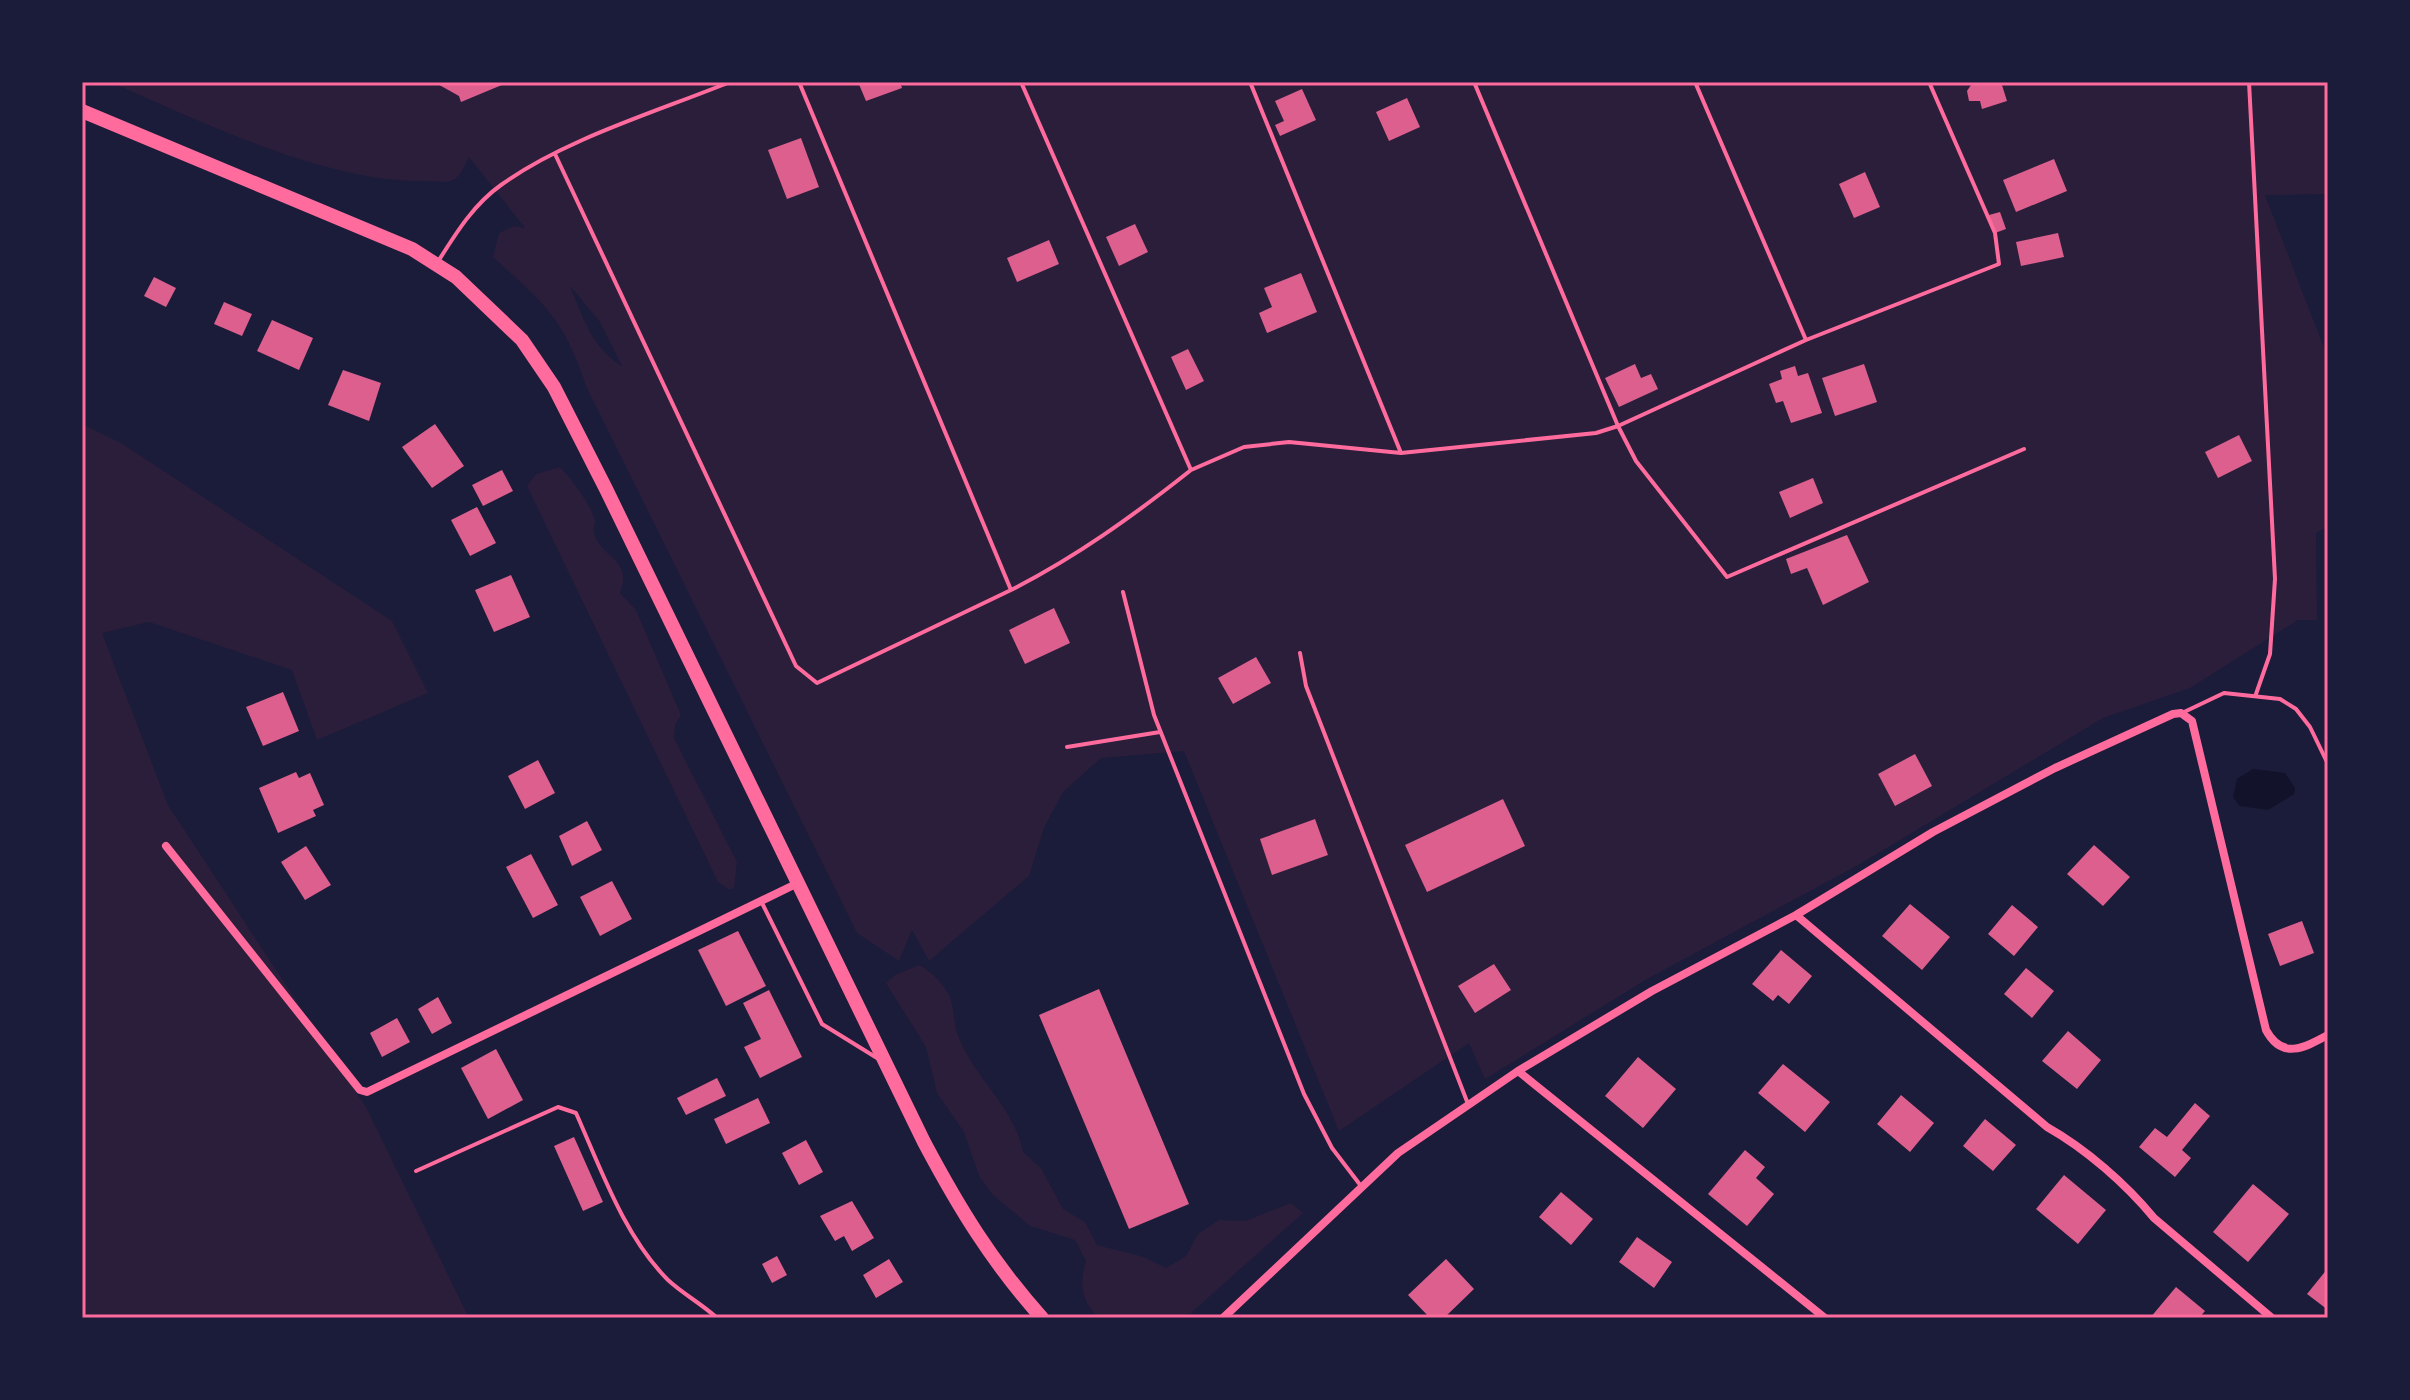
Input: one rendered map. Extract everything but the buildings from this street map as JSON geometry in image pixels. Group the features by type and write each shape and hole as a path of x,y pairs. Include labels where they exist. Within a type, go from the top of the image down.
{"main road":[{"path":"82,111 382,236 437,264 481,298 522,340 554,387 884,1062 969,1226 1001,1272 1042,1318"}],"street":[{"path":"1223,1318 1398,1153 1518,1071 1652,991 1796,915 1933,832 2055,768 2181,713 2192,721 2266,1030 2280,1047 2300,1049 2328,1035"},
{"path":"166,846 360,1090 367,1092 796,884"},
{"path":"1796,915 2139,1200 2154,1218 2272,1318"},
{"path":"1518,1071 1825,1318"}],"lane":[{"path":"437,264 464,220 499,186 555,154 730,82"},
{"path":"799,82 1011,590"},
{"path":"1021,82 1191,470"},
{"path":"1250,82 1401,453"},
{"path":"1474,82 1618,426 1636,461 1727,577 2024,449"},
{"path":"1695,82 1806,340"},
{"path":"555,154 796,666 817,683 1063,564 1122,525 1191,470 1244,447 1289,442 1401,453 1596,433 1618,426 1806,340 1999,264 1995,233 1929,82"},
{"path":"2249,82 2275,579 2270,654 2256,694"},
{"path":"1123,592 1160,732 1304,1094 1332,1148 1361,1186"},
{"path":"1300,653 1306,686 1468,1104"},
{"path":"2181,713 2224,693 2256,694 2280,699 2296,709 2310,727 2328,764"},
{"path":"1067,747 1160,732"},
{"path":"761,901 822,1024 884,1062"},
{"path":"416,1171 558,1107 576,1113 612,1193 640,1243 668,1280 717,1318"}],"shaded area":[{"path":"110,82 2328,82 2328,194 2265,195 2328,358 2328,526 2316,533 2317,620 2298,620 2190,688 2103,718 1860,864 1647,979 1485,1079 1469,1043 1339,1131 1184,751 1101,758 1063,792 1044,828 1029,876 929,961 912,930 899,961 857,933 587,388 561,329 540,301 493,257 499,233 514,226 525,228 469,157 460,174 448,182 387,179 347,172 265,147","holes":["570,286 600,322 622,366 596,341"]},
{"path":"82,424 121,443 392,621 428,693 317,740 292,670 149,622 102,633 168,805 366,1107 469,1318 82,1318"},
{"path":"560,467 590,508 598,541 620,566 623,582 620,593 636,610 681,715 675,725 674,738 737,862 734,888 730,890 718,882 527,486 536,474"},
{"path":"2253,769 2285,773 2295,788 2294,794 2268,810 2240,806 2233,797 2237,779"},
{"path":"919,965 937,979 949,995 955,1026 966,1053 1004,1108 1019,1136 1023,1152 1041,1168 1063,1209 1085,1222 1097,1245 1144,1257 1166,1268 1186,1256 1198,1234 1219,1220 1245,1221 1291,1203 1303,1213 1191,1313 1179,1318 1098,1318 1085,1298 1082,1285 1086,1261 1075,1240 1030,1226 993,1195 979,1176 964,1132 937,1093 926,1047 886,983 895,975"}]}
